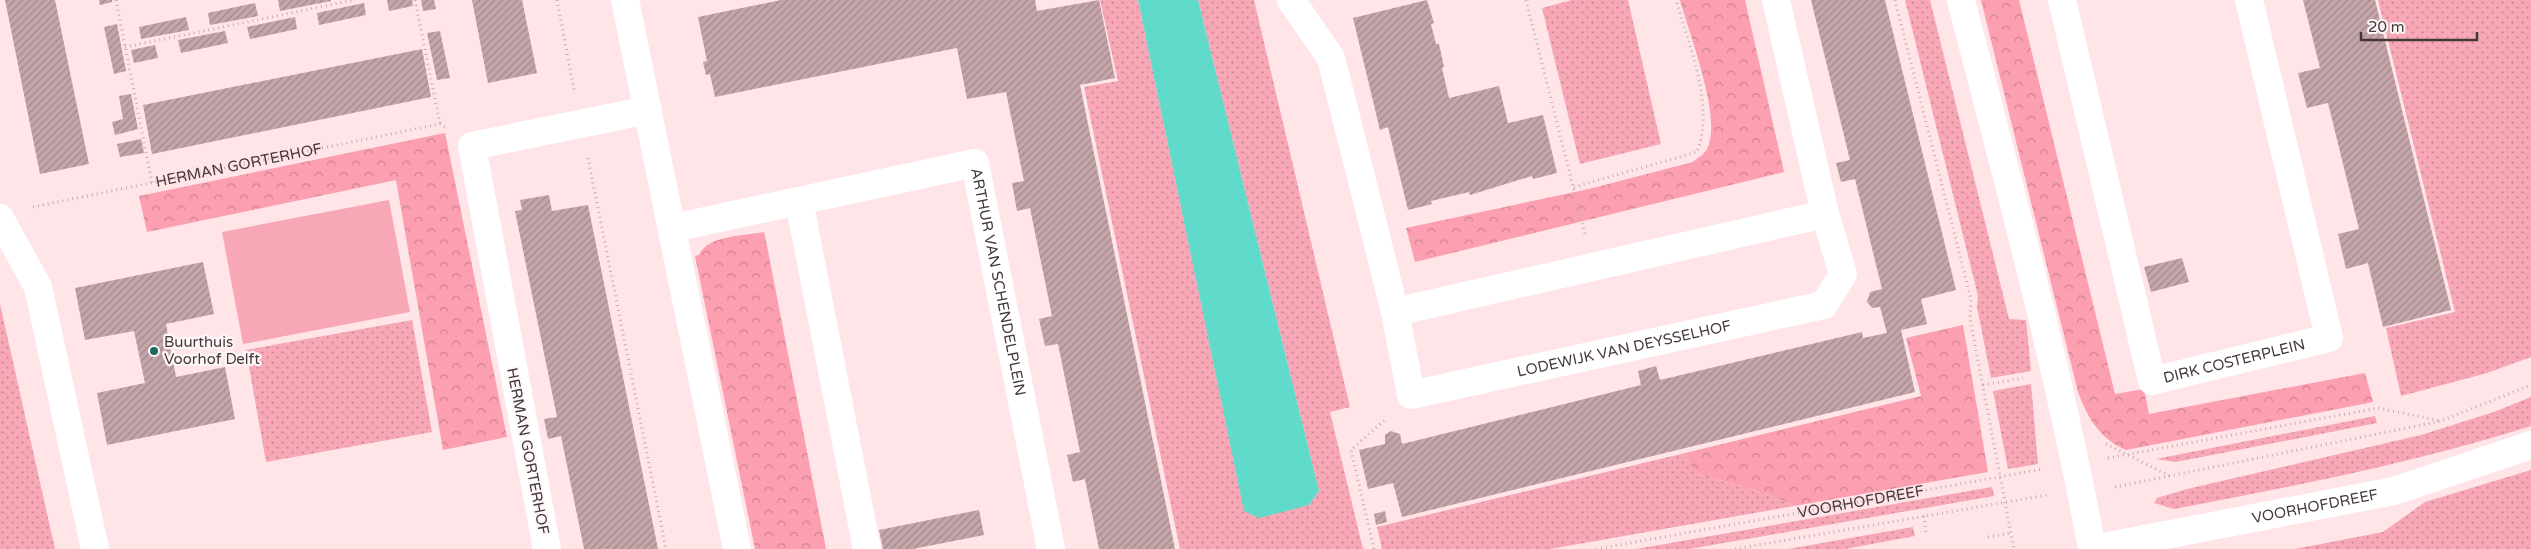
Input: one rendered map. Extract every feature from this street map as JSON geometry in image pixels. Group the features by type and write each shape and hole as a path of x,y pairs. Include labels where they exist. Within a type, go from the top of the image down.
{"street":[{"path":"625,0 737,549"},
{"path":"1291,0 1331,58 1395,312 1411,395"},
{"name":"LODEWIJK VAN DEYSSELHOF","path":"1411,395 1824,305 1843,274 1825,214 1776,0"},
{"path":"1961,0 2042,312 2093,549"},
{"name":"DIRK COSTERPLEIN","path":"2062,0 2152,381 2329,338 2249,0"},
{"path":"472,146 648,110"},
{"name":"HERMAN GORTERHOF","path":"472,146 547,549"},
{"name":"ARTHUR VAN SCHENDELPLEIN","path":"673,228 975,163 1051,549"},
{"path":"799,201 867,549"},
{"path":"1395,312 1825,214"},
{"path":"0,218 38,287 95,549"},
{"name":"VOORHOFDREEF","path":"2093,549 2394,491 2531,444"}],"path":[{"path":"116,0 152,183"},
{"path":"125,47 354,0"},
{"path":"415,0 440,124 472,146"},
{"path":"557,0 666,549"},
{"path":"1526,0 1593,266"},
{"path":"1574,187 1698,152 1704,136 1701,91 1676,0"},
{"path":"1895,0 1971,299 1970,319 2014,549"},
{"name":"HERMAN GORTERHOF","path":"28,208 440,124"},
{"name":"VOORHOFDREEF","path":"1735,549 2005,502 2082,492 2172,477 2441,421 2531,384"},
{"path":"1374,549 1352,450 1411,395"},
{"name":"VOORHOFDREEF","path":"1596,549 2378,408 2441,421"},
{"path":"2065,420 2125,455 2172,477"},
{"path":"1924,516 1926,534"},
{"path":"1988,537 2011,534"}],"shaded area":[{"path":"1100,0 1138,0 1244,510 1309,505 1319,491 1198,0 1254,0 1350,407 1330,412 1363,549 1180,549 1084,87 1118,81"},
{"path":"1138,0 1198,0 1319,491 1309,505 1259,518 1244,511"},
{"path":"1572,0 1628,0 1661,144 1580,164 1542,8"},
{"path":"1905,0 1930,0 2009,319 2026,320 2031,371 1991,378 1977,307 1978,296"},
{"path":"2378,0 2531,0 2531,357 2487,373 2401,396 2386,328 2455,312"},
{"path":"389,200 410,312 243,344 222,232"},
{"path":"0,304 55,549 0,549"},
{"path":"412,320 432,432 266,462 246,350"},
{"path":"2031,384 2038,464 2008,469 1993,391"},
{"path":"2531,397 2531,426 2487,439 2354,473 2174,509 2154,503 2157,498 2187,489 2421,435 2494,412"},
{"path":"2375,416 2377,423 2176,462 2156,459"},
{"path":"1685,453 1694,473 1768,494 1794,506 1550,549 1382,549 1377,527"},
{"path":"2531,470 2531,549 2295,549 2383,532 2425,502"},
{"path":"1992,487 1994,496 1689,549 1636,549"},
{"path":"1913,527 1915,536 1845,549 1788,549"}],"green space":[{"path":"1680,0 1745,0 1784,172 1415,262 1406,228 1589,189 1693,162 1705,153 1711,135 1708,98 1697,54"},
{"path":"1981,0 2019,0 2115,394 2144,389 2149,414 2365,373 2373,402 2126,450 2109,440 2102,433 2090,418 2078,392"},
{"path":"445,133 507,437 443,450 396,180 147,232 139,196"},
{"path":"764,232 826,549 755,549 695,256 718,240"},
{"path":"1963,325 1988,472 1794,506 1768,494 1694,473 1685,453 1921,396 1906,338"}],"building":[{"path":"5,0 55,0 89,164 40,174"},
{"path":"99,0 112,0 112,2 100,5"},
{"path":"278,0 331,0 331,1 280,11"},
{"path":"387,0 412,0 413,6 389,11"},
{"path":"421,0 434,0 436,9 423,11"},
{"path":"472,0 522,0 537,73 488,83"},
{"path":"781,0 1035,0 1037,11 1099,0 1115,78 1080,85 1175,549 1099,549 1085,479 1073,482 1067,455 1080,452 1058,344 1045,346 1039,319 1052,316 1030,208 1017,211 1012,183 1024,181 1006,92 967,99 957,48 715,97 710,74 706,75 703,62 707,61 698,17"},
{"path":"1427,0 1434,23 1431,24 1436,44 1439,44 1449,98 1499,86 1508,123 1543,115 1557,173 1533,179 1532,176 1470,195 1469,192 1431,201 1432,204 1408,210 1388,127 1380,130 1353,18"},
{"path":"1811,0 1885,0 1956,290 1921,299 1927,324 1901,330 1915,392 1402,517 1393,483 1368,489 1359,450 1385,444 1385,435 1391,431 1400,434 1402,444 1641,385 1638,371 1656,366 1660,380 1862,332 1863,338 1887,333 1880,307 1872,308 1867,302 1870,292 1882,289 1855,179 1841,182 1836,163 1850,160"},
{"path":"2303,0 2375,0 2451,310 2383,327 2368,263 2346,269 2338,234 2359,229 2328,103 2307,108 2298,73 2320,68"},
{"path":"255,3 258,16 210,25 208,13"},
{"path":"364,3 366,15 319,25 317,13"},
{"path":"186,17 189,30 141,39 139,27"},
{"path":"295,17 297,29 250,39 247,27"},
{"path":"117,24 126,71 114,74 104,27"},
{"path":"225,31 228,43 181,53 178,40"},
{"path":"440,31 450,78 437,80 427,33"},
{"path":"155,45 158,58 134,63 131,50"},
{"path":"422,49 431,97 152,154 143,105"},
{"path":"131,94 138,129 115,135 112,122 123,119 119,96"},
{"path":"141,139 144,153 120,157 117,144"},
{"path":"549,195 552,211 588,205 658,549 584,549 561,436 548,439 544,419 557,417 515,211 522,210 520,200"},
{"path":"2182,258 2189,282 2151,292 2144,267"},
{"path":"203,262 214,314 166,324 176,377 225,367 235,419 107,445 97,393 145,383 134,331 85,340 75,288"},
{"path":"979,510 984,535 913,549 883,549 879,530"},
{"path":"1385,511 1387,522 1376,525 1374,514"}],"place":[{"name":"Buurthuis Voorhof Delft","path":"154,351"}]}
